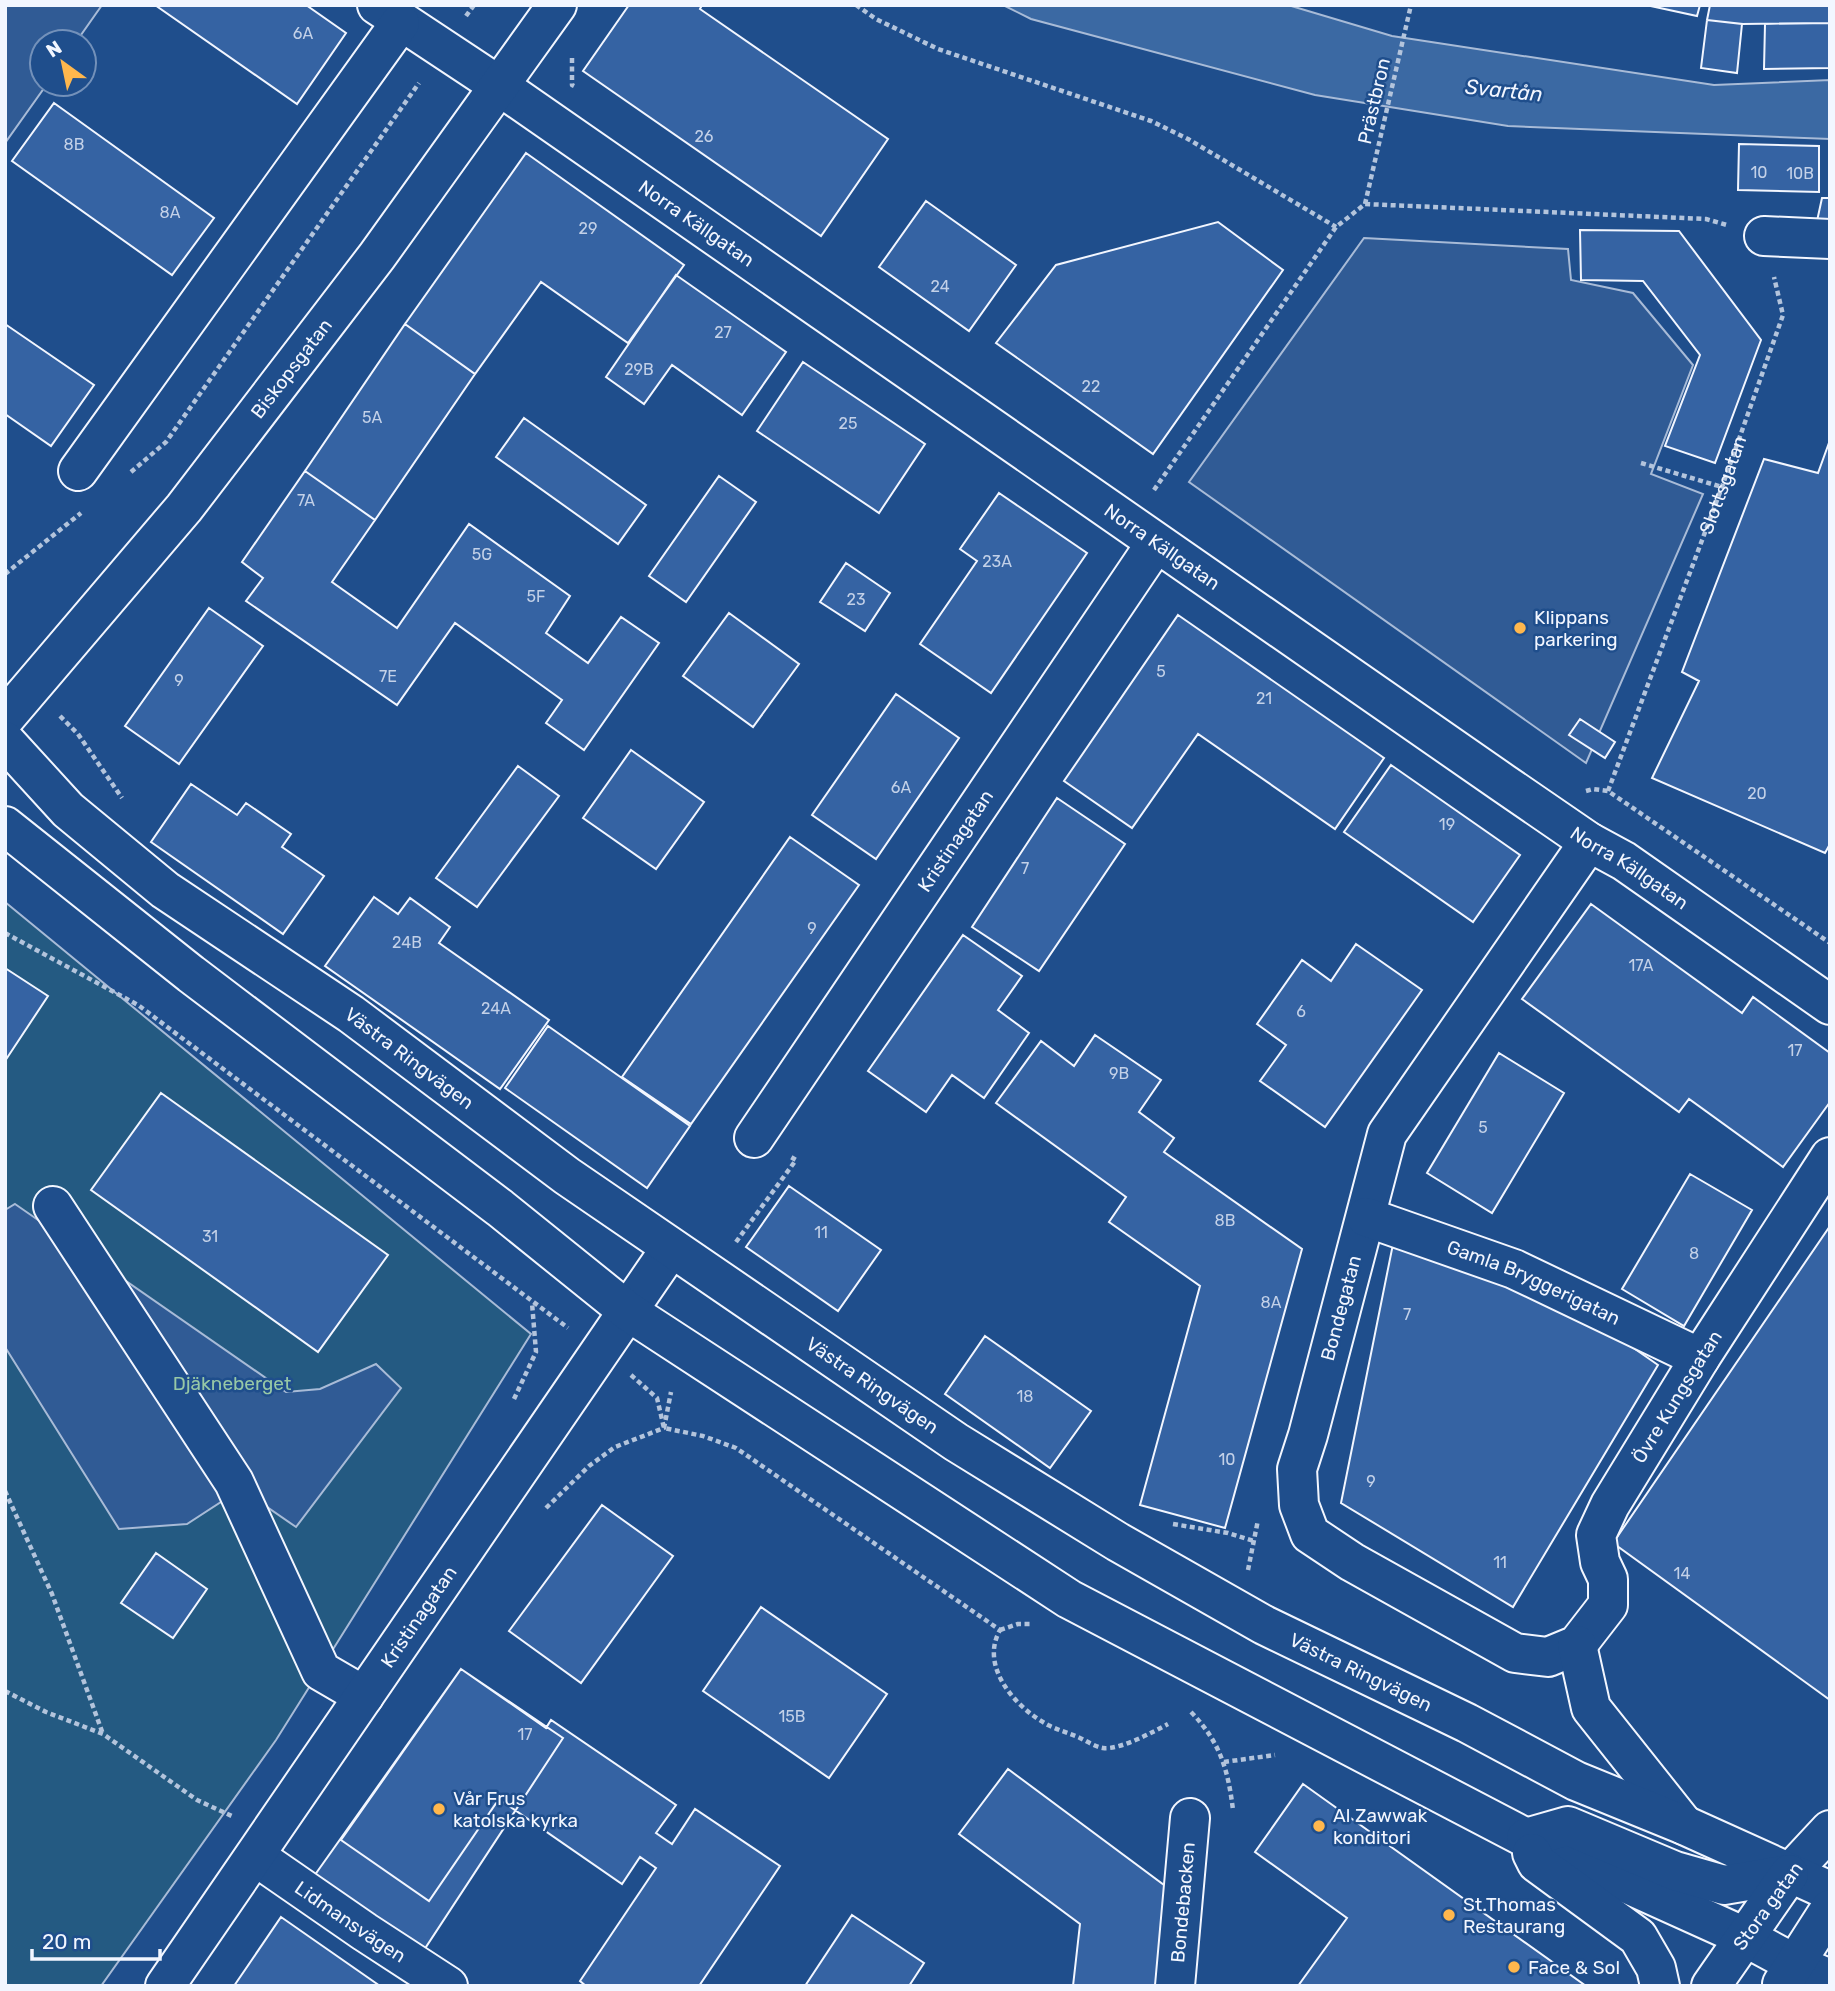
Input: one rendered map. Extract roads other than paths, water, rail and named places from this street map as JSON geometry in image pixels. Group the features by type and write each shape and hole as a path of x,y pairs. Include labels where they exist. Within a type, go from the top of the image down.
{"street":[{"name":"Biskopsgatan","path":"5,718 184,508 377,256 557,5"},
{"name":"Norra Källgatan","path":"388,14 498,85 1143,534 1589,842 1624,861 1830,1005"},
{"path":"84,489 388,14"},
{"path":"1764,236 1830,239"},
{"name":"Kristinagatan","path":"754,1138 1143,534"},
{"name":"Västra Ringvägen","path":"5,741 68,810 165,890 351,1014 567,1176 956,1442 1152,1561 1264,1625 1467,1723 1576,1781 1684,1825 1830,1891"},
{"path":"5,826 191,974 500,1208 629,1312 1069,1599 1526,1838 1745,1937 1787,1975 1830,1979"},
{"name":"Bondegatan","path":"1577,1646 1548,1657 1515,1653 1352,1562 1310,1534 1299,1505 1297,1469 1387,1134 1589,842"},
{"name":"Övre Kungsgatan","path":"1577,1646 1608,1605 1608,1579 1600,1562 1596,1535 1610,1505 1700,1358 1830,1157"},
{"path":"53,1206 234,1482 321,1671 364,1696"},
{"name":"Gamla Bryggerigatan","path":"1366,1217 1514,1269 1700,1358"},
{"name":"Kristinagatan","path":"165,1986 671,1248"},
{"path":"1577,1646 1591,1708 1684,1825"},
{"name":"Bondebacken","path":"1175,1986 1190,1818"},
{"path":"1526,1838 1568,1826 1675,1871 1724,1885 1789,1874"},
{"name":"Stora gatan","path":"1711,1986 1789,1874 1830,1830"},
{"path":"1526,1838 1537,1863 1638,1937 1656,1968 1660,1986"},
{"name":"Lidmansvägen","path":"255,1856 365,1933 448,1986"},
{"path":"1745,1937 1826,1925"},
{"path":"1787,1975 1826,1925"}],"water":[{"name":"Svartån","path":"1003,5 1288,5 1392,36 1714,85 1830,80 1830,139 1508,126 1315,95 1031,19"}],"place":[{"name":"Klippans parkering","path":"1520,628"},
{"name":"Vår Frus katolska kyrka","path":"439,1809"},
{"name":"Al Zawwak konditori","path":"1319,1826"},
{"name":"St.Thomas Restaurang","path":"1449,1915"},
{"name":"Face & Sol","path":"1514,1967"}],"park label":[{"name":"Djäkneberget","path":"232,1383"}]}
